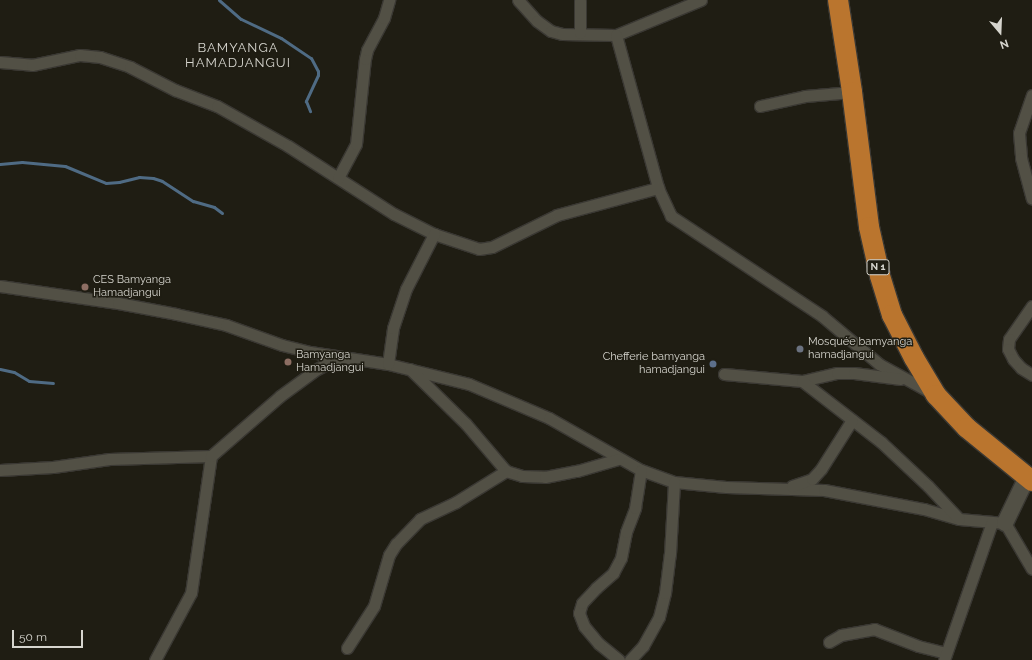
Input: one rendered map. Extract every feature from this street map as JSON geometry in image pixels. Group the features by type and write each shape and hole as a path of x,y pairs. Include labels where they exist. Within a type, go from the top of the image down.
{"highway":[{"name":"N 1","path":"838,0 852,92 869,227 880,276 892,315 914,358 936,395 967,428 1030,479"}],"street":[{"path":"338,178 356,144 367,50 382,23 389,0"},
{"path":"518,0 537,21 551,31 562,34 580,33 616,35 701,0"},
{"path":"580,0 580,33"},
{"path":"616,35 658,188 671,216 683,226 778,286 822,316 878,364 936,395"},
{"path":"0,62 32,65 80,55 100,57 130,66 176,90 217,106 288,146 370,200 434,234 479,250 492,247 558,215 658,188"},
{"path":"760,106 806,96 852,92"},
{"path":"1032,95 1020,133 1021,158 1032,199"},
{"path":"388,364 393,328 406,289 434,234"},
{"path":"0,286 118,303 176,314 226,325 282,345 310,352 388,364 469,384 550,418 618,459 641,470 674,482 726,486 824,490 924,509 959,519 999,523 1032,569"},
{"path":"1032,306 1009,339 1008,350 1013,359 1021,368 1032,374"},
{"path":"0,470 53,467 109,459 211,456 280,396 317,369 341,357"},
{"path":"409,369 466,424 506,471 522,476 545,476 577,471 618,459"},
{"path":"724,374 802,381 837,373 854,373 908,380"},
{"path":"802,381 897,456 959,519"},
{"path":"786,488 812,479 821,469 852,420"},
{"path":"155,660 191,593 211,456"},
{"path":"619,660 599,644 584,626 579,614 582,604 596,588 613,573 621,558 626,532 634,508 641,470"},
{"path":"347,648 374,606 389,555 396,544 420,519 456,502 506,471"},
{"path":"828,642 841,634 874,629 945,656 999,523 1030,479"},
{"path":"630,660 643,646 660,617 666,593 674,482"}],"waterway":[{"path":"219,0 241,19 281,38 311,58 318,71 318,75 306,101 310,111"},
{"path":"0,164 22,162 65,166 106,183 119,182 139,177 153,178 162,181 193,201 214,207 222,213"},
{"path":"0,369 14,372 29,381 53,383"}],"place":[{"name":"CES Bamyanga Hamadjangui","path":"85,287"},
{"name":"Mosquée bamyanga hamadjangui","path":"800,349"},
{"name":"Bamyanga Hamadjangui","path":"288,362"},
{"name":"Chefferie bamyanga hamadjangui","path":"713,364"}],"district":[{"name":"BAMYANGA HAMADJANGUI","path":"238,56"}]}
